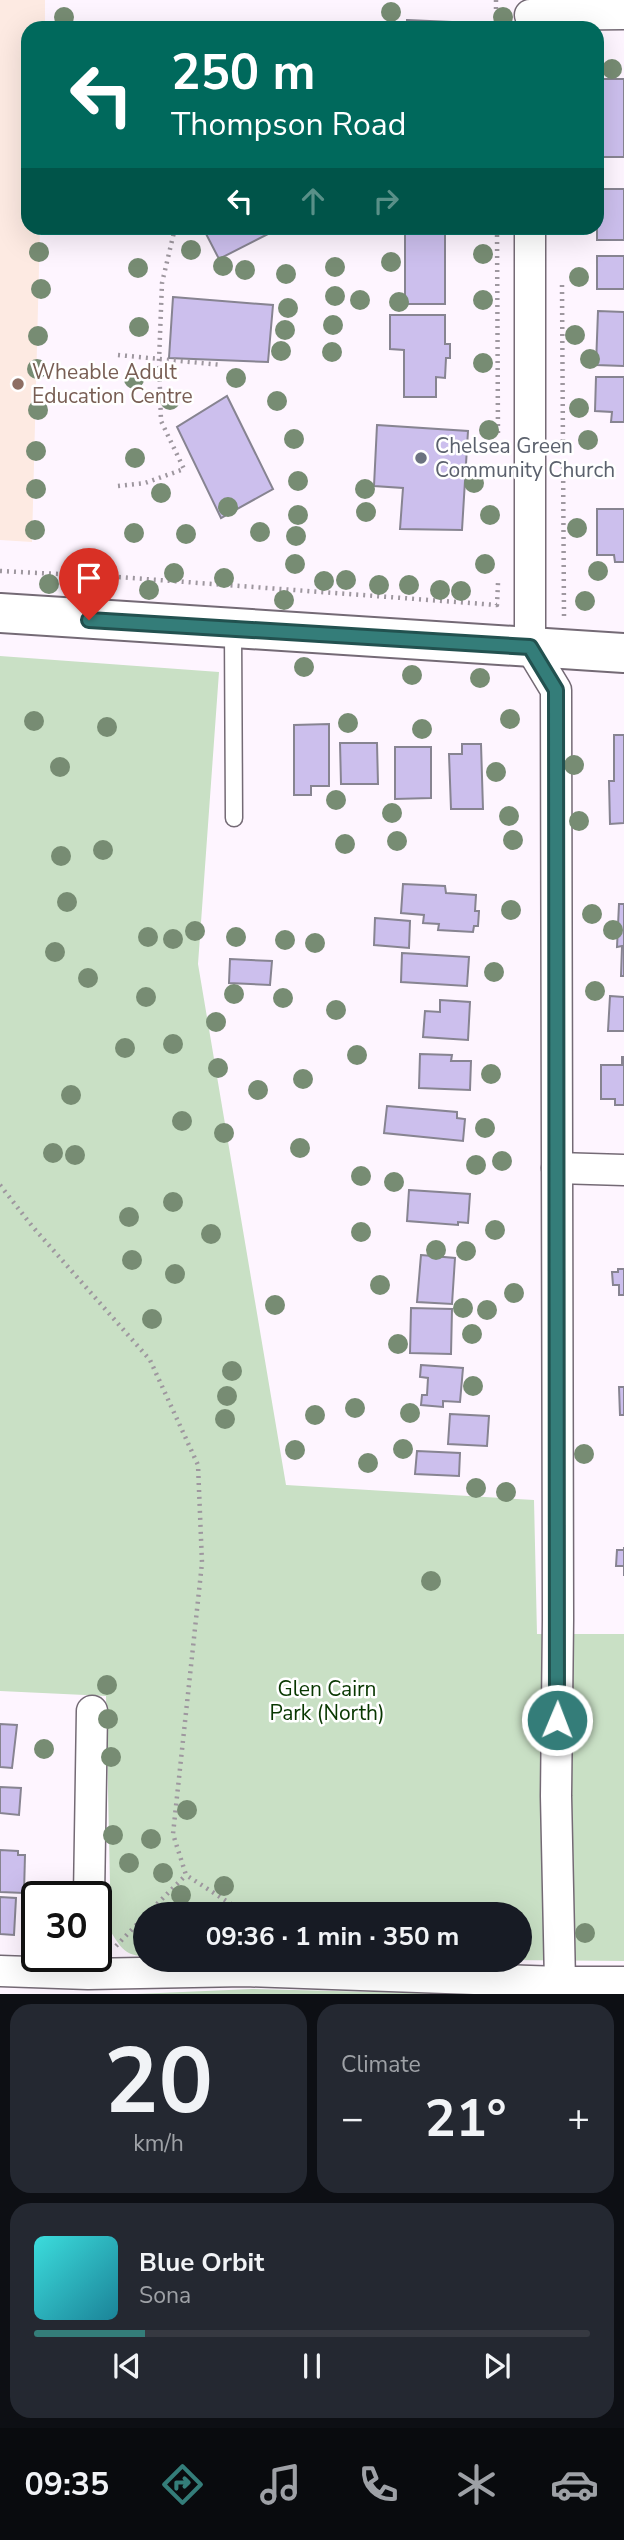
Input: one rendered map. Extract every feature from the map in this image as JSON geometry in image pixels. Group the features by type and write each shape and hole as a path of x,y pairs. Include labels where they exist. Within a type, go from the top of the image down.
{"street":[{"path":"530,14 624,14"},
{"path":"530,235 530,647 556,690 556,1796 560,1982"},
{"path":"0,613 624,653"},
{"path":"557,1168 624,1170"},
{"path":"89,1881 92,1711"},
{"path":"0,1971 89,1975 236,1971 624,1982"}],"lane":[{"path":"233,629 234,818"}],"path":[{"path":"496,0 496,21"},
{"path":"118,486 145,483 184,469 161,421 159,361 162,283 174,235"},
{"path":"497,235 498,449"},
{"path":"562,283 564,616 576,616"},
{"path":"118,355 222,365"},
{"path":"0,571 497,605 499,572"},
{"path":"0,1185 32,1226 150,1360 198,1465 202,1563 173,1834 186,1875 229,1902"},
{"path":"159,1902 186,1875"}],"shaded area":[{"name":"Wheable Adult Education Centre","path":"0,0 45,0 45,21 21,21 21,235 40,235 32,542 0,540"}],"green space":[{"name":"Glen Cairn Park (North)","path":"0,656 219,672 198,964 286,1485 534,1500 537,1634 624,1634 624,1961 532,1960 532,1902 133,1902 133,1954 125,1950 112,1933 106,1696 0,1691"},
{"path":"252,1989 452,1994 136,1994"}],"building":[{"path":"604,79 624,79 624,157 604,157"},
{"path":"604,189 624,189 624,240 597,240 597,235 604,235"},
{"path":"207,235 266,235 219,259"},
{"path":"405,235 445,235 445,304 405,304"},
{"path":"597,256 624,256 624,289 597,289"},
{"path":"173,297 273,305 268,362 169,358"},
{"path":"598,311 624,312 624,366 596,365"},
{"path":"390,315 445,315 445,344 450,344 450,358 446,358 445,378 436,377 436,397 404,397 404,350 390,349"},
{"path":"596,377 624,377 624,422 611,422 612,412 595,411"},
{"path":"227,396 273,489 221,518 177,427"},
{"name":"Chelsea Green Community Church","path":"377,425 468,431 462,530 400,529 403,488 374,486"},
{"path":"597,509 624,509 624,562 615,562 614,555 597,555"},
{"path":"329,724 329,786 311,786 311,795 294,795 294,725"},
{"path":"614,735 624,735 624,823 610,824 609,781 614,781"},
{"path":"340,743 377,743 378,784 341,784"},
{"path":"462,744 481,744 483,809 451,809 449,754 462,754"},
{"path":"395,747 431,747 431,798 395,799"},
{"path":"403,884 445,886 446,893 476,895 478,926 474,926 473,932 438,930 439,924 423,923 424,915 401,913"},
{"path":"619,904 624,904 624,976 621,976 622,946 617,947"},
{"path":"375,918 410,921 409,948 374,945"},
{"path":"402,953 469,957 467,986 401,982"},
{"path":"230,959 272,961 270,985 229,983"},
{"path":"610,996 624,997 624,1031 608,1031"},
{"path":"440,1000 470,1002 468,1040 423,1037 425,1011 440,1012"},
{"path":"420,1054 452,1055 451,1061 471,1061 470,1090 419,1088"},
{"path":"622,1057 624,1105 615,1105 615,1099 601,1099 601,1065 622,1065"},
{"path":"387,1106 457,1112 457,1118 465,1119 463,1141 384,1133"},
{"path":"409,1190 470,1194 468,1223 458,1222 458,1225 407,1221"},
{"path":"421,1255 455,1258 452,1304 417,1302"},
{"path":"618,1269 624,1269 624,1295 619,1295 619,1285 613,1285 612,1272 618,1272"},
{"path":"411,1308 452,1309 451,1354 410,1353"},
{"path":"421,1365 463,1368 460,1402 443,1401 443,1407 421,1405 422,1395 427,1395 428,1378 420,1377"},
{"path":"619,1387 624,1387 624,1415 620,1415"},
{"path":"450,1414 489,1416 487,1446 448,1444"},
{"path":"417,1451 460,1453 459,1476 415,1474"},
{"path":"617,1550 624,1550 624,1566 616,1566"},
{"path":"0,1724 17,1725 12,1768 0,1767"},
{"path":"0,1787 21,1788 19,1815 0,1813"},
{"path":"0,1850 18,1851 18,1855 25,1855 21,1893 0,1892"},
{"path":"0,1897 16,1898 14,1935 0,1934"}],"place":[{"name":"Wheable Adult Education Centre","path":"18,384"},
{"name":"Chelsea Green Community Church","path":"421,458"}],"route":[{"path":"89,620 530,647 556,690 557,1720"}]}
